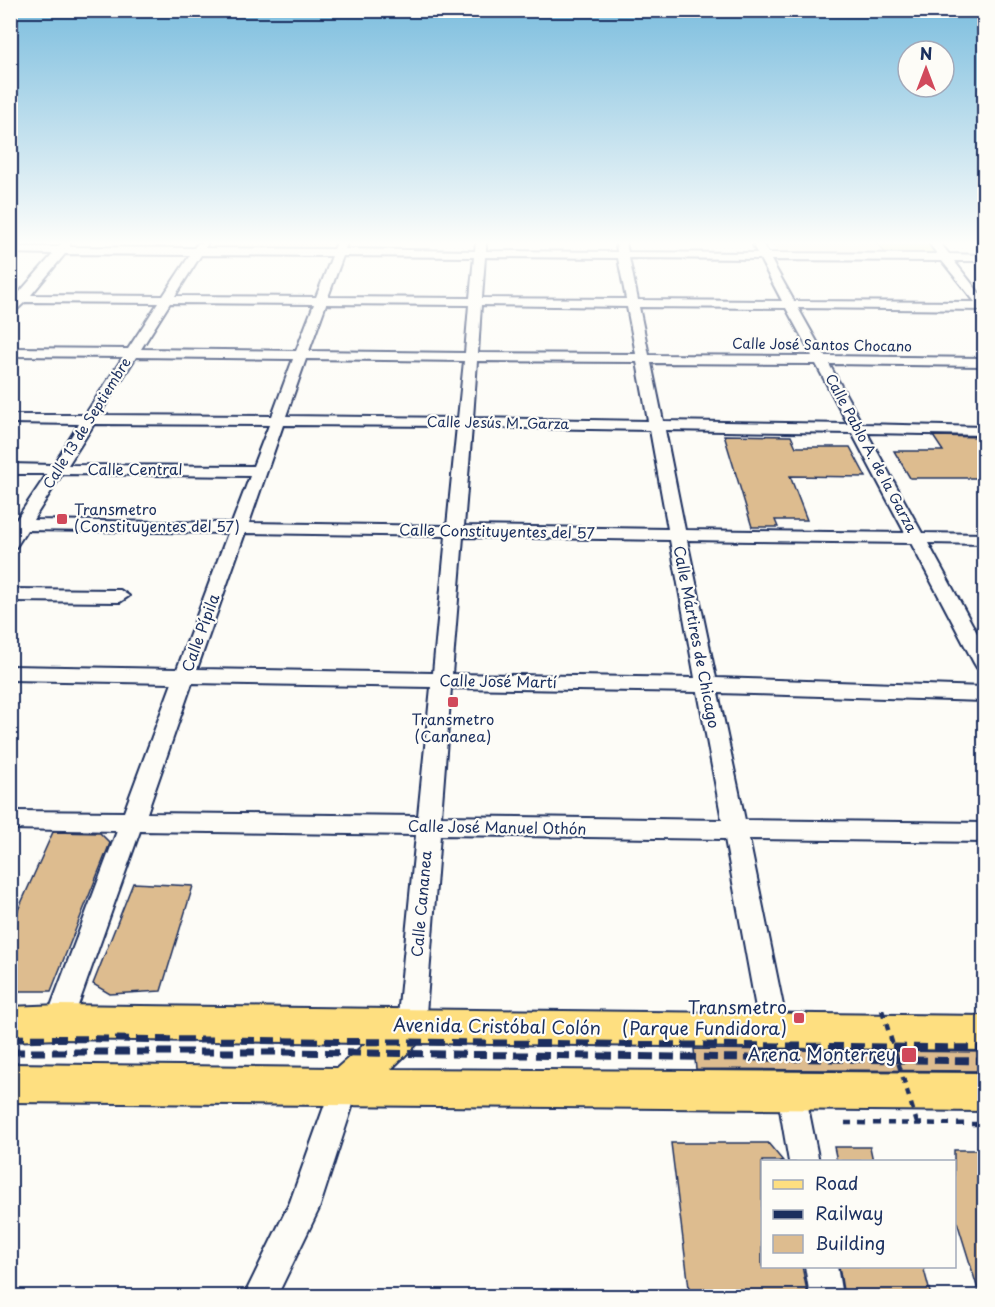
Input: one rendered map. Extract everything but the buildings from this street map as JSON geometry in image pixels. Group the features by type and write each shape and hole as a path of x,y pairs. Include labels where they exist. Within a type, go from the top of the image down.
{"main road":[{"path":"10,1015 59,1022"},
{"name":"Avenida Cristóbal Colón","path":"10,1024 59,1022 984,1033"},
{"path":"345,1086 411,1026"},
{"path":"19,1085 345,1086 791,1092 984,1108"}],"street":[{"name":"Calle 13 de Septiembre","path":"10,543 16,525 58,469 163,304"},
{"name":"Calle Pípila","path":"59,1022 129,823 186,675 320,304"},
{"name":"Calle Cananea","path":"411,1026 474,304"},
{"name":"Calle Mártires de Chicago","path":"630,304 774,1030"},
{"name":"Calle Pablo A. de la Garza","path":"791,304 984,663"},
{"path":"854,304 984,306"},
{"name":"Calle José Santos Chocano","path":"10,352 984,362"},
{"name":"Calle Jesús M. Garza","path":"10,419 464,422 984,431"},
{"name":"Calle Central","path":"10,469 259,471"},
{"name":"Calle Constituyentes del 57","path":"16,525 984,539"},
{"path":"10,595 120,596"},
{"name":"Calle José Martí","path":"10,672 706,685 984,694"},
{"name":"Calle José Manuel Othón","path":"10,820 984,833"},
{"path":"260,1296 303,1209 345,1086"},
{"path":"791,1092 804,1160"},
{"path":"821,1268 826,1296"}],"path":[{"path":"882,1010 916,1124"},
{"path":"845,1123 916,1124 984,1108"}],"railway":[{"path":"10,1038 984,1048"},
{"path":"10,1052 287,1052 984,1061"}],"place":[{"name":"Transmetro (Constituyentes del 57)","path":"62,519"},
{"name":"Transmetro (Cananea)","path":"453,702"},
{"name":"Transmetro (Parque Fundidora)","path":"799,1018"},
{"name":"Arena Monterrey","path":"909,1055"}]}
